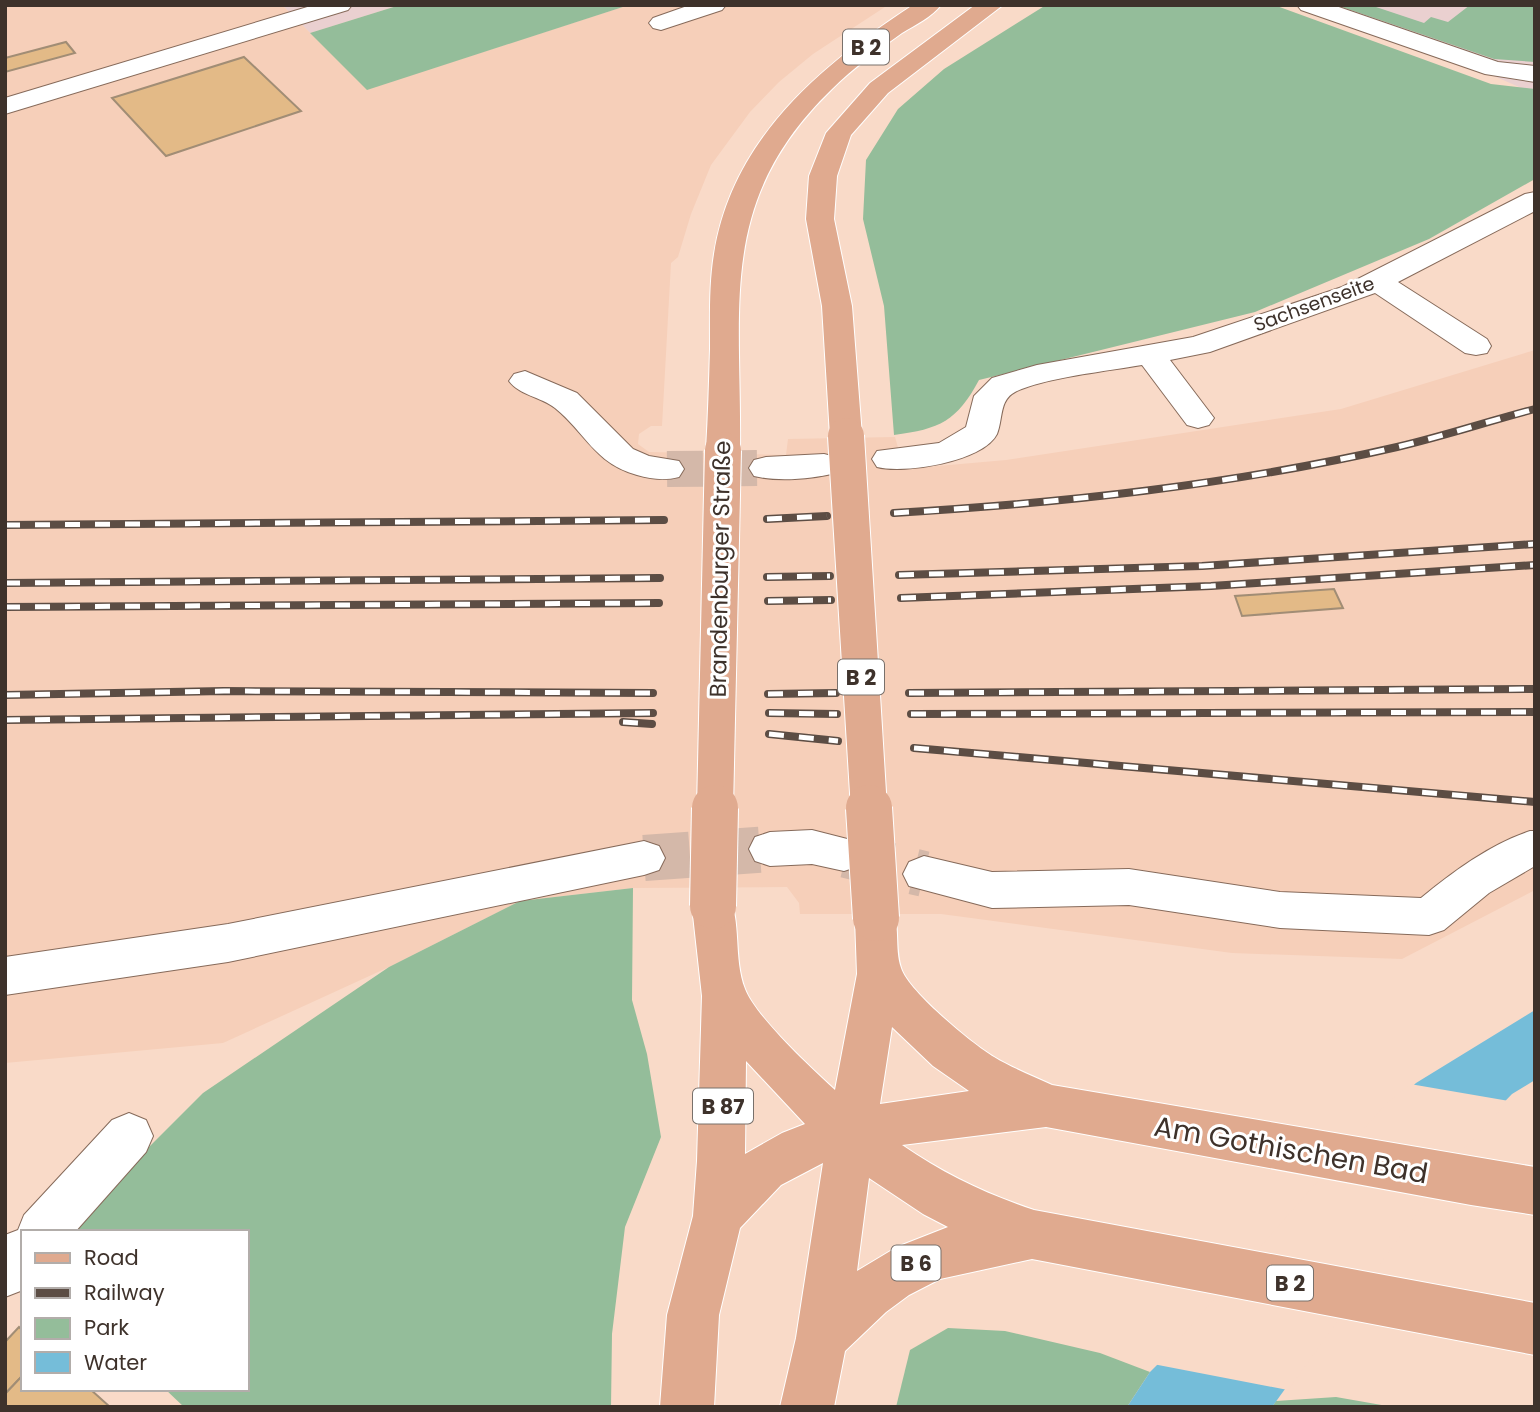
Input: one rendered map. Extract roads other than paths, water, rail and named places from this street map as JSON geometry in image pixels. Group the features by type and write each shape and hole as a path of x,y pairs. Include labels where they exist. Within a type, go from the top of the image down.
{"main road":[{"name":"Brandenburger Straße","path":"687,1407 693,1315 718,1216 724,996 713,906 725,306 729,244 742,192 778,132 808,96 855,54 929,5"},
{"name":"B 2","path":"879,974 837,306 820,219 823,176 839,133 878,88 991,5"},
{"name":"Am Gothischen Bad","path":"879,974 904,1009 949,1051 977,1072 1047,1106 1471,1182 1535,1191"},
{"path":"822,1338 879,974"},
{"name":"B 2","path":"724,996 739,1020 777,1067 852,1134 912,1180 972,1213 1034,1235 1535,1329"},
{"name":"Am Gothischen Bad","path":"852,1134 916,1120 1047,1106"},
{"name":"Brandenburger Straße","path":"718,1216 749,1180 773,1163 808,1146 852,1134"},
{"name":"B 6","path":"807,1407 822,1338 850,1307 905,1267 944,1251 987,1241 1034,1235"}],"street":[{"path":"5,106 305,10 340,5"},
{"path":"661,23 714,5"},
{"path":"1309,5 1494,69 1535,74"},
{"name":"Sachsenseite","path":"890,459 946,453 981,433 990,397 1003,385 1037,375 1199,345 1353,293 1535,200"},
{"path":"1377,281 1476,346"},
{"path":"1150,355 1198,418"},
{"path":"525,381 568,401 587,426 627,463 667,469"},
{"path":"766,468 824,465"},
{"path":"770,849 812,847 844,854"},
{"path":"924,874 992,890 1129,887 1280,910 1429,917 1474,880 1530,848 1535,848"},
{"path":"5,976 228,943 612,863 644,859"},
{"path":"44,1230 130,1136"},
{"path":"21,1255 6,1271 21,1288"}],"water":[{"path":"1535,1010 1535,1080 1512,1094 1458,1150 1272,1407 1127,1407 1150,1372 1183,1339 1388,1108 1416,1083"}],"tunnel":[{"path":"667,469 766,468"},
{"path":"644,858 770,849"},
{"path":"846,855 924,874"}],"railway":[{"path":"894,513 1084,498 1273,472 1397,447 1535,409"},
{"path":"767,519 827,516"},
{"path":"5,525 664,520"},
{"path":"899,575 1202,566 1535,544"},
{"path":"901,598 1211,586 1535,565"},
{"path":"767,577 830,576"},
{"path":"5,583 660,578"},
{"path":"768,601 831,600"},
{"path":"5,607 659,603"},
{"path":"909,693 1535,689"},
{"path":"5,695 224,691 653,693"},
{"path":"768,694 836,693"},
{"path":"911,714 1535,712"},
{"path":"5,720 653,713"},
{"path":"769,713 837,714"},
{"path":"623,722 652,724"},
{"path":"769,734 838,741"},
{"path":"914,748 1535,802"}]}
